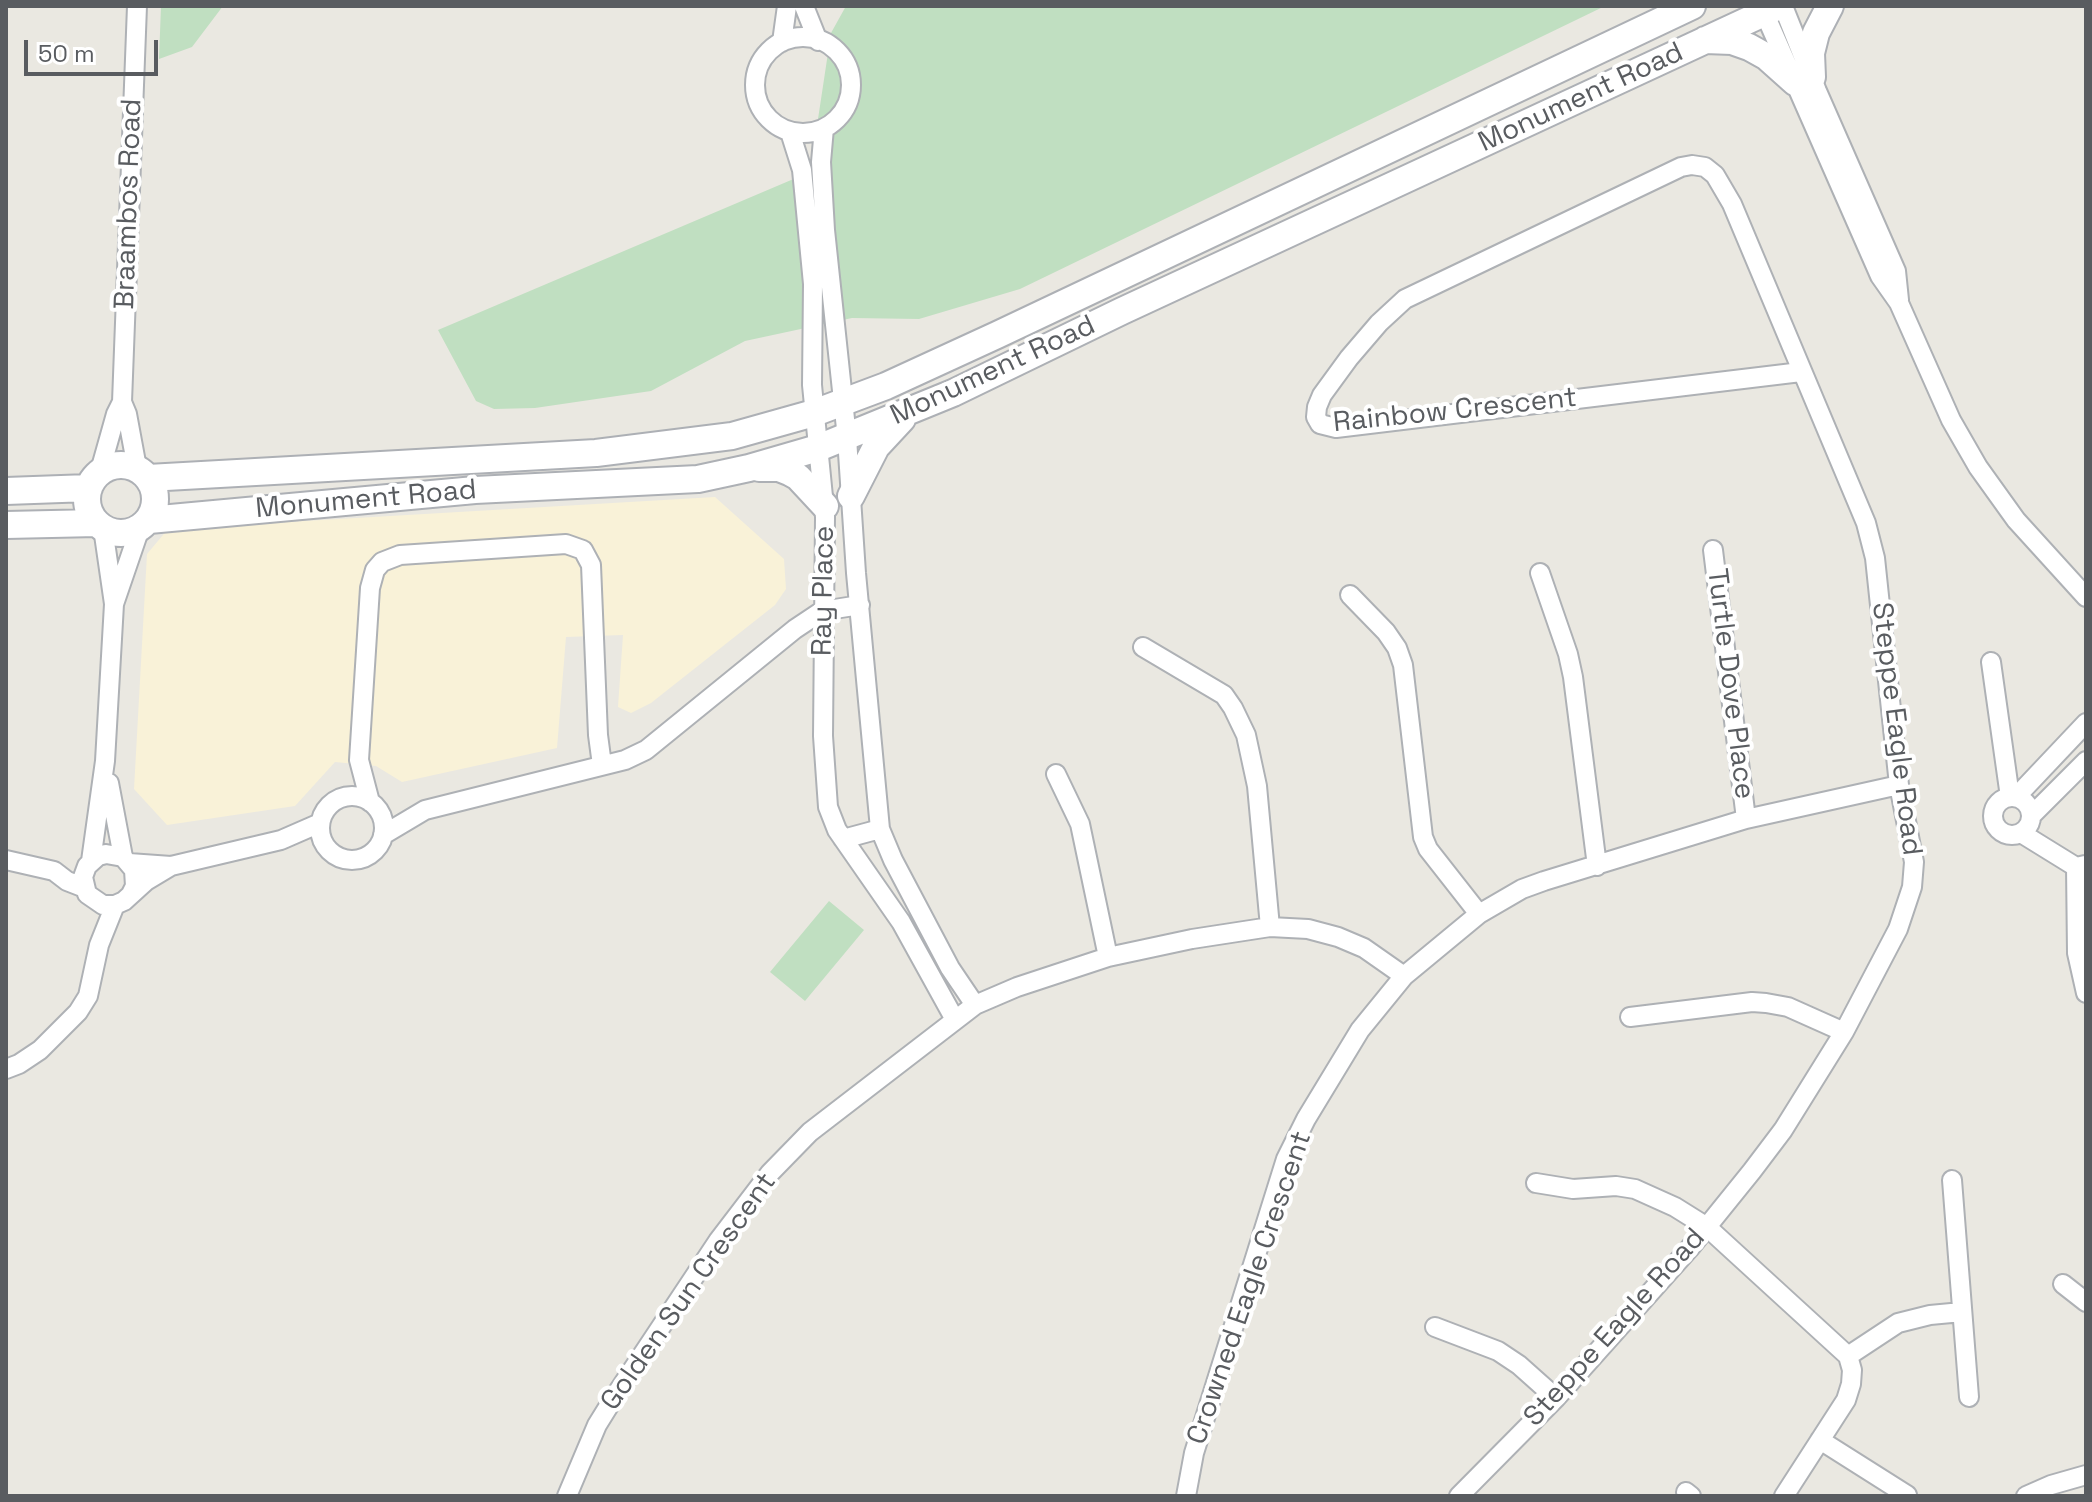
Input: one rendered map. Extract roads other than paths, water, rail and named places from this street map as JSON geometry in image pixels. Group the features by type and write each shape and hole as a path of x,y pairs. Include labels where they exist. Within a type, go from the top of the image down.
{"main road":[{"name":"Monument Road","path":"142,473 596,453 732,436 814,413 886,386 997,335 1692,6"},
{"path":"1705,40 1732,41 1749,47 1804,79 1816,33 1830,6"},
{"name":"Monument Road","path":"144,524 475,490 698,479 818,448 953,393 1122,311 1775,8"},
{"path":"851,496 876,447 913,408"},
{"path":"6,491 94,479 119,464 142,473 156,495 155,508 144,524 128,532 116,533 100,526 6,525"},
{"path":"749,468 779,468 789,472 798,477 825,506"},
{"path":"94,479 87,500 90,512 100,526"}],"street":[{"name":"Braambos Road","path":"94,479 122,402 137,6"},
{"path":"782,42 787,6"},
{"path":"804,6 818,41"},
{"path":"1775,8 1880,276 1899,303 1951,420 1978,467 2016,520 2086,597"},
{"path":"797,38 818,41 839,54 847,66 851,81 850,96 844,110 824,128 807,133 790,132 764,113 757,98 755,81 764,59 782,42 797,38"},
{"name":"Ray Place","path":"824,128 821,162 825,230 847,438 880,829 950,968 975,1005"},
{"name":"Ray Place","path":"790,132 802,170 813,284 814,413 825,506 822,611 828,807 843,839 901,922 954,1018"},
{"name":"Rainbow Crescent","path":"1715,175 1705,167 1681,167 1405,299 1379,323 1334,377 1322,395 1316,417 1320,424 1336,428 1801,372"},
{"name":"Steppe Eagle Road","path":"1459,1496 1556,1398 1707,1227 1783,1130 1844,1032 1898,929 1912,887 1914,862 1899,785 1872,539 1732,204 1715,175"},
{"name":"Braambos Road","path":"122,402 127,414 131,449 142,473"},
{"path":"114,604 144,524"},
{"path":"99,945 83,877 89,863 105,761 114,604 100,526"},
{"path":"343,797 359,760 370,588 375,570 382,562 400,555 566,544 583,550 591,565 602,765"},
{"name":"Turtle Dove Place","path":"1713,550 1746,819"},
{"path":"1540,573 1573,677 1597,866"},
{"path":"1350,595 1397,648 1403,665 1423,837 1428,849 1479,914"},
{"path":"425,810 374,805 353,796 343,797 327,806 320,823 324,844 337,857 356,860 373,852 383,835 425,810 625,760 646,750 795,629 822,611 860,605"},
{"path":"1143,647 1224,695 1246,735 1257,786 1270,927"},
{"path":"1991,662 2013,797"},
{"path":"2086,723 2013,797 1998,803 1994,809 1997,828 2008,835 2021,833 2030,824 2032,815 2086,761"},
{"path":"359,760 374,805 382,817 383,835"},
{"path":"105,761 126,860 135,878 131,894"},
{"path":"1056,774 1084,835 1108,957"},
{"name":"Crowned Eagle Crescent","path":"1186,1496 1194,1453 1286,1159 1306,1119 1360,1030 1404,976 1479,914 1522,889 1746,819 1899,785"},
{"path":"2013,797 2027,803 2032,815"},
{"path":"54,871 89,863 106,854 171,866 281,840 320,823"},
{"path":"843,839 880,829"},
{"path":"2021,833 2081,866 2077,953 2086,993"},
{"path":"281,840 324,844"},
{"path":"6,860 54,871 103,905 115,905"},
{"path":"6,1069 40,1050 78,1012 88,996 99,945 115,905 171,866"},
{"name":"Golden Sun Crescent","path":"567,1496 597,1425 718,1241 760,1185 810,1132 954,1018 1017,987 1108,957 1192,939 1270,927 1308,929 1338,937 1364,948 1404,976"},
{"path":"913,945 933,936"},
{"path":"1630,1017 1752,1002 1788,1007 1844,1032"},
{"path":"1952,1180 1969,1397"},
{"path":"1536,1183 1573,1189 1616,1186 1635,1189 1675,1207 1707,1227 1848,1356 1852,1370 1846,1400 1784,1496"},
{"path":"2063,1284 2086,1302"},
{"path":"1848,1356 1898,1323 1930,1315 1962,1312"},
{"path":"1435,1327 1498,1351 1556,1398"},
{"path":"1820,1440 1907,1495"},
{"path":"2026,1496 2086,1475"}]}
